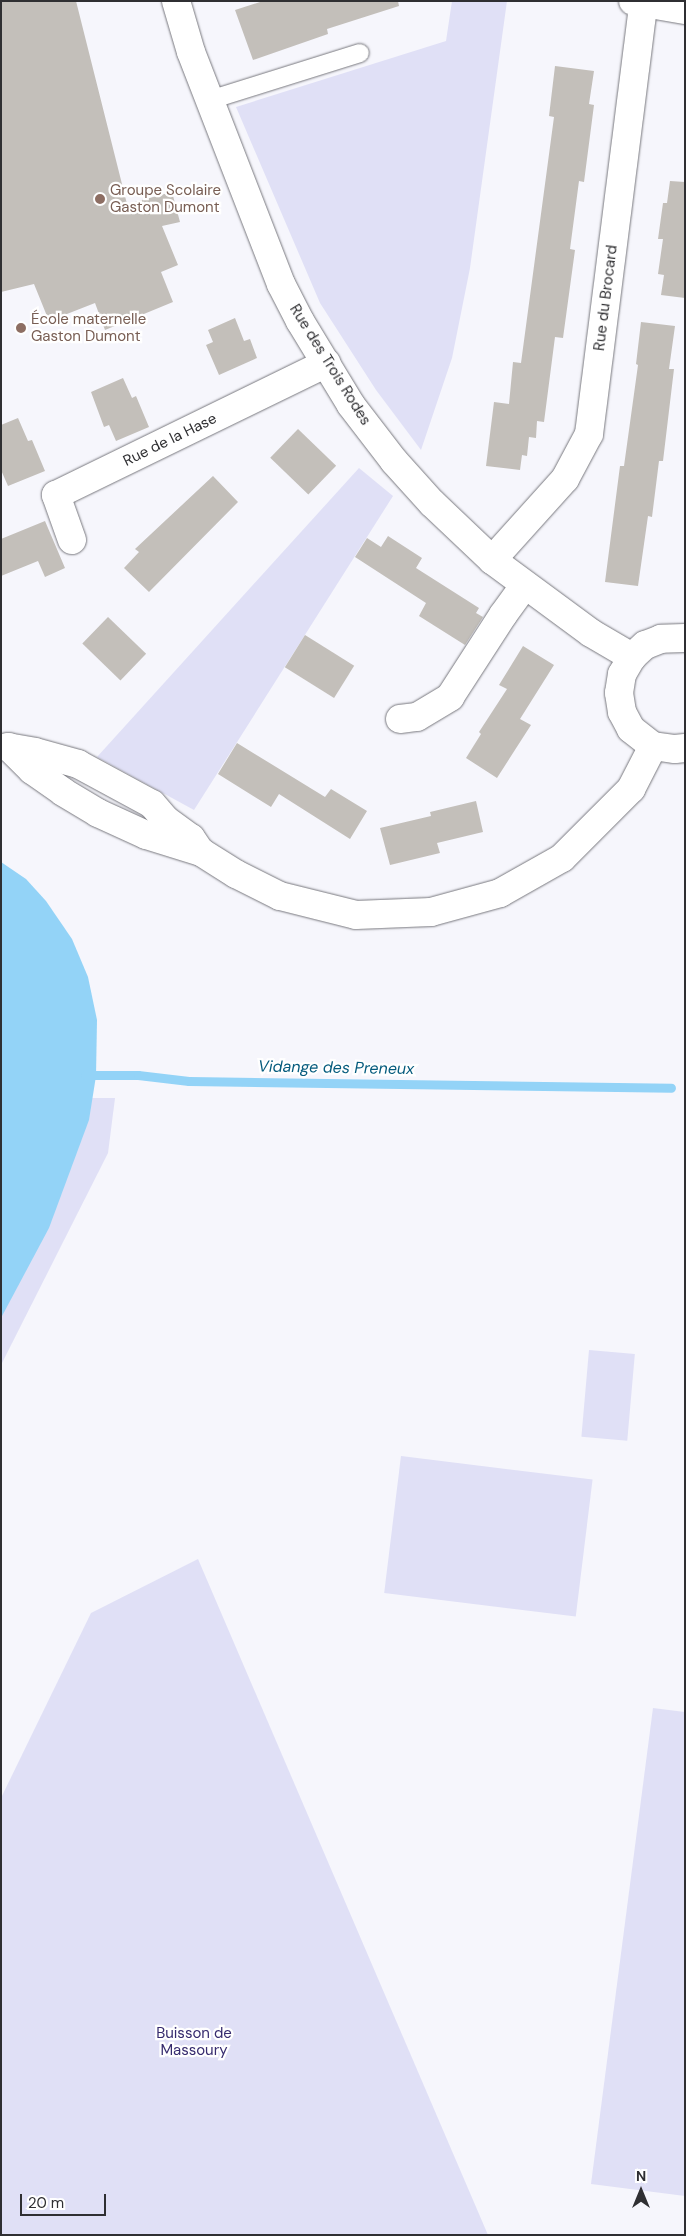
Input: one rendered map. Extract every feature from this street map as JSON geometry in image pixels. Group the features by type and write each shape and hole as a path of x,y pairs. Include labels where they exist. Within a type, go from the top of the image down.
{"street":[{"name":"Rue des Trois Rodes","path":"176,1 191,52 281,284 300,321 351,405 394,461 432,503 492,560 591,633 632,657"},
{"path":"638,3 685,10"},
{"name":"Rue du Brocard","path":"492,560 565,479 589,434 638,3"},
{"name":"Rue de la Hase","path":"72,540 56,495 327,363"},
{"path":"400,720 417,717 450,697 503,615 525,586"},
{"path":"685,638 661,639 645,645 632,657 622,674 619,693 622,712 631,728 652,746 675,749 685,748"},
{"path":"5,746 78,764 152,804 166,820 191,838 202,852 236,874 280,896 356,915 431,912 500,893 562,858 631,789 652,746"}],"lane":[{"path":"210,100 360,53"}],"green space":[{"path":"452,1 507,1 470,268 452,358 421,450 376,390 320,303 236,107 446,41"},
{"path":"359,468 393,496 194,810 97,757"},
{"path":"60,1098 115,1098 108,1153 1,1365 1,1252"},
{"path":"589,1350 635,1354 627,1441 581,1437"},
{"path":"401,1456 593,1480 576,1616 384,1593"},
{"name":"Buisson de Massoury","path":"198,1559 488,2235 1,2235 1,1798 91,1613"},
{"path":"653,1708 685,1712 685,2196 591,2184"}],"water":[{"path":"1,862 26,879 46,901 72,939 88,977 97,1020 96,1076 89,1120 49,1228 1,1318"}],"building":[{"name":"Groupe Scolaire Gaston Dumont","path":"1,1 76,1 127,204 172,192 180,222 162,226 178,265 161,272 173,302 105,330 95,303 49,321 34,284 1,292"},
{"path":"263,1 398,1 399,6 327,29 328,34 253,60 235,10"},
{"path":"555,66 594,71 589,104 594,105 584,182 579,181 570,249 575,250 563,338 555,337 544,422 537,421 536,438 529,437 527,456 522,455 520,470 486,466 494,402 509,404 513,362 521,363 554,117 549,116"},
{"path":"670,181 685,182 685,298 661,295 664,275 658,274 663,239 658,239 663,203 667,203"},
{"path":"235,318 244,341 250,339 257,358 219,375 206,345 213,342 208,330"},
{"path":"641,322 675,326 669,369 674,369 663,461 659,461 652,517 648,516 638,586 605,582 620,466 624,466 638,365 636,364"},
{"path":"123,378 132,398 136,396 149,427 116,441 109,425 104,427 91,392"},
{"path":"18,418 28,441 32,440 45,471 8,486 1,470 1,425"},
{"path":"298,429 336,466 308,495 270,458"},
{"path":"213,476 238,502 149,592 124,568 139,552 135,549"},
{"path":"45,521 65,568 45,577 38,561 1,576 1,539"},
{"path":"388,536 422,558 416,568 479,608 476,613 483,617 465,645 419,616 426,603 355,557 367,538 381,547"},
{"path":"108,617 146,654 120,680 82,644"},
{"path":"305,635 354,666 334,698 285,667"},
{"path":"523,646 554,665 520,719 531,725 497,778 466,758 481,734 479,732 507,689 499,685"},
{"path":"237,743 325,797 331,789 367,811 350,839 279,794 271,807 218,774"},
{"path":"476,801 483,832 437,843 440,853 390,865 380,828 431,816 430,812"}],"waterway":[{"name":"Vidange des Preneux","path":"85,1075 138,1075 189,1081 671,1088"}],"place":[{"name":"Groupe Scolaire Gaston Dumont","path":"100,199"},
{"name":"École maternelle Gaston Dumont","path":"21,328"}]}
